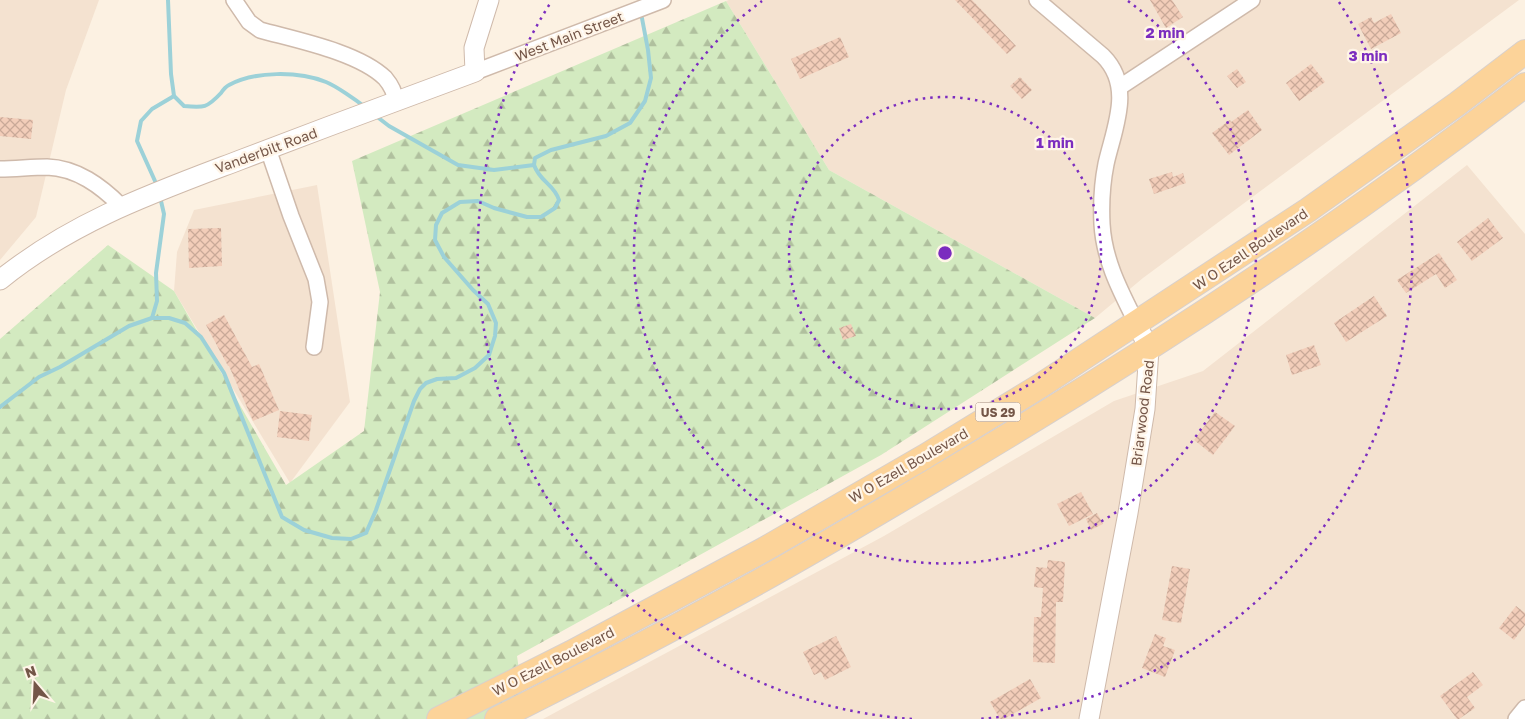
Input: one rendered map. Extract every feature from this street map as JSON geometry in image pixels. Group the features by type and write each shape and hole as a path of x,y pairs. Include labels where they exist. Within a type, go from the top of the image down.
{"main road":[{"name":"W O Ezell Boulevard","path":"439,719 465,713 571,653 692,589 924,456 1040,386 1308,210 1458,104 1525,52"},
{"name":"W O Ezell Boulevard","path":"497,719 730,598 824,545 990,447 1149,349 1323,231 1525,85"},
{"path":"924,456 940,476"}],"street":[{"path":"234,0 249,22 260,30 348,56 376,71 389,83 395,95 395,103"},
{"path":"475,72 474,48 488,0"},
{"name":"Briarwood Road","path":"1037,0 1109,62 1120,87 1116,129 1103,183 1102,225 1104,245 1116,282 1149,349 1145,409 1128,513 1089,719"},
{"path":"1120,87 1252,0"},
{"name":"West Main Street","path":"475,72 662,1"},
{"name":"Vanderbilt Road","path":"0,280 64,235 122,206 475,72"},
{"path":"268,149 316,280 320,302 314,347"},
{"path":"0,169 48,167 64,169 96,184 122,206"},
{"path":"1516,719 1525,708"}],"shaded area":[{"path":"0,0 99,0 66,90 36,217 0,260"},
{"path":"1519,0 1143,278 1095,318 829,170 726,1"},
{"path":"1467,165 1525,234 1525,719 543,719 884,536 1114,401 1203,371"},
{"path":"317,185 350,402 290,483 174,291 177,252 194,210"}],"green space":[{"path":"726,1 829,170 1095,318 881,455 517,656 526,719 0,719 0,339 108,245 174,291 286,485 364,431 380,292 352,161"}],"building":[{"path":"955,0 972,0 1016,46 1007,54"},
{"path":"1150,0 1172,0 1183,17 1166,28"},
{"path":"1391,14 1401,33 1371,49 1358,24 1371,17 1374,23"},
{"path":"840,37 849,57 800,79 791,59"},
{"path":"1311,64 1325,82 1299,101 1286,83"},
{"path":"1237,69 1246,82 1237,88 1227,76"},
{"path":"1020,77 1032,90 1022,99 1010,86"},
{"path":"1248,110 1262,130 1229,155 1212,133"},
{"path":"0,117 33,120 31,139 0,136"},
{"path":"1172,172 1173,177 1183,173 1186,183 1154,194 1149,179"},
{"path":"1488,218 1503,238 1472,261 1457,242"},
{"path":"221,228 222,266 189,268 188,229"},
{"path":"1439,253 1457,280 1445,288 1436,274 1406,293 1397,280"},
{"path":"1374,296 1387,316 1346,342 1334,323"},
{"path":"224,315 252,367 259,364 279,410 253,421 229,366 206,325"},
{"path":"851,324 856,336 843,340 839,328"},
{"path":"1314,345 1321,365 1292,375 1286,355"},
{"path":"280,411 312,415 309,441 277,437"},
{"path":"1215,412 1235,426 1213,455 1194,440"},
{"path":"1081,492 1093,514 1069,526 1057,504"},
{"path":"1097,513 1103,524 1091,530 1086,519"},
{"path":"1048,560 1065,562 1063,602 1056,602 1055,663 1033,662 1034,617 1041,617 1043,588 1034,587 1036,567 1047,568"},
{"path":"1172,566 1190,569 1181,623 1162,620"},
{"path":"1516,606 1525,613 1525,625 1514,640 1499,628"},
{"path":"1155,634 1166,638 1163,646 1175,650 1165,677 1142,668"},
{"path":"836,636 851,667 825,680 821,672 814,675 803,652"},
{"path":"1473,672 1483,685 1467,697 1475,708 1457,719 1440,696"},
{"path":"1030,679 1041,698 1004,719 1000,719 990,702"}],"waterway":[{"path":"168,0 171,74 174,96 184,106 205,106 212,102 225,88 239,80 264,75 290,74 315,78 326,82 365,107"},
{"path":"534,165 535,158 551,150 606,136 630,123 645,101 651,78 641,13"},
{"path":"155,181 137,141 141,121 152,109 174,96"},
{"path":"376,116 389,126 458,165 494,170 534,165"},
{"path":"0,407 39,377 60,367 129,326 152,318 169,318 185,323 201,337 224,373 282,517 304,530 332,538 351,539 366,533 420,389 426,383 437,379 456,378 475,368 489,355 495,336 496,323 488,304 444,257 435,240 436,225 442,213 460,202 478,201 494,208 527,217 541,217 555,208 559,200 554,190 540,175 534,165"},
{"path":"152,318 157,301 156,273 164,214 161,201"}]}
